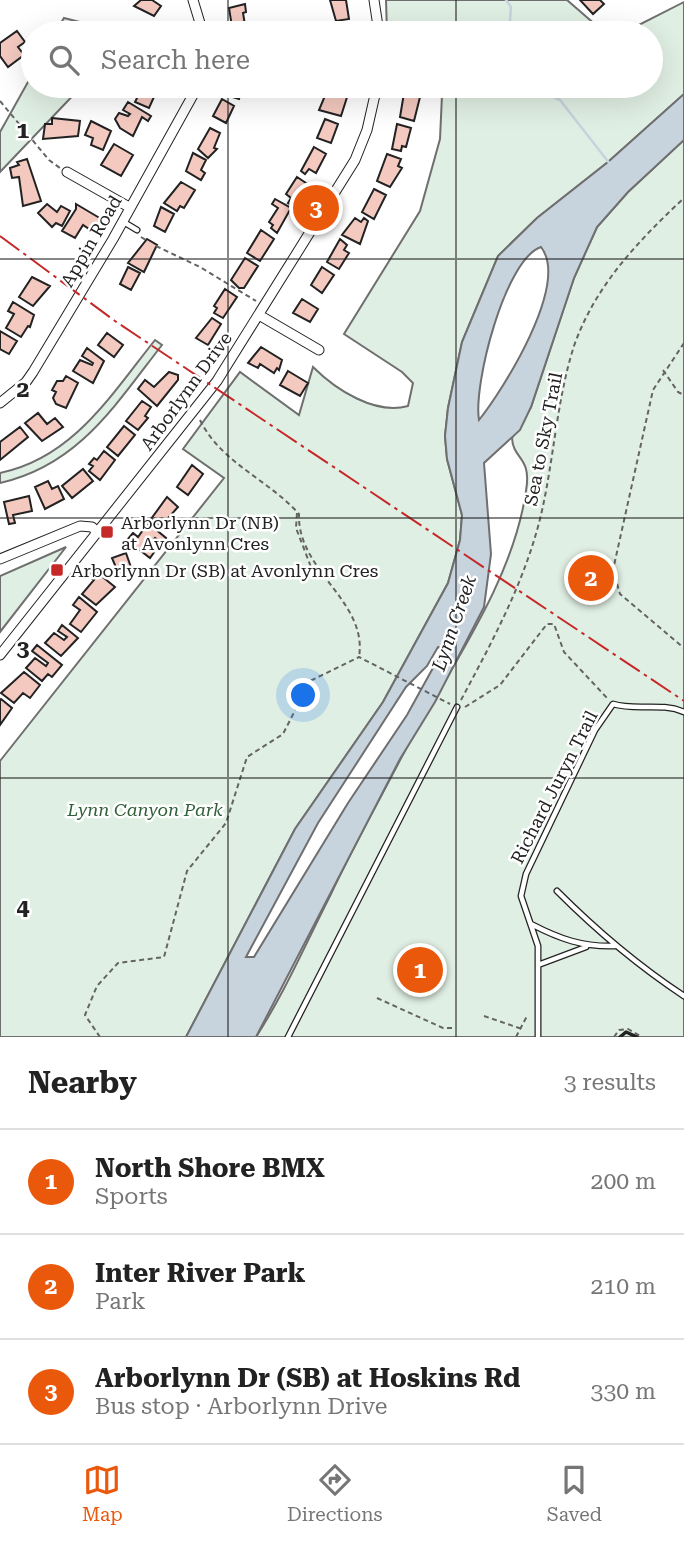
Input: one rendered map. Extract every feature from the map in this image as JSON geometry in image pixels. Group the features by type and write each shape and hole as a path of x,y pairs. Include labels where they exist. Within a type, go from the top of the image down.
{"street":[{"path":"193,0 199,21"},
{"path":"374,0 377,21"},
{"name":"Appin Road","path":"0,403 26,382 191,98"},
{"name":"Arborlynn Drive","path":"0,655 195,410 259,315 355,160 369,123 374,98"},
{"path":"67,172 128,207"},
{"path":"259,315 319,350"},
{"path":"0,559 80,526 92,527 98,533"}],"lane":[{"path":"122,220 137,230"},
{"name":"Richard Juryn Trail","path":"538,1037 538,946 521,896 526,874 595,730 612,704 636,708 668,708 684,712"},
{"path":"288,1037 457,707"},
{"path":"557,891 615,946 684,996"},
{"path":"530,923 561,940 587,947 615,946"},
{"path":"538,965 587,947"}],"path":[{"path":"0,101 49,160 67,172"},
{"name":"Sea to Sky Trail","path":"457,707 490,647 525,566 540,521 569,365 585,319 618,267 647,232 684,198"},
{"path":"156,246 200,267 265,306"},
{"path":"684,343 663,370 648,408 612,570 620,594 684,648"},
{"path":"663,370 678,392 684,395"},
{"path":"195,410 203,425 240,468 279,492 297,512 299,529 317,570 346,604 361,644 359,657"},
{"path":"193,425 203,425"},
{"path":"457,707 464,707 500,685 547,624 554,624 564,652 612,704"},
{"path":"100,1037 85,1015 97,986 118,963 164,957 187,871 226,823 247,757 283,734 310,681 359,657 389,670 447,703"},
{"path":"377,998 443,1028 454,1028"},
{"path":"484,1016 522,1029"},
{"path":"516,1037 527,1016"},
{"path":"614,1037 619,1030 628,1029 642,1037"}],"green space":[{"path":"386,0 567,0 591,21 387,21"},
{"name":"Lynn Canyon Park","path":"684,2 684,94 608,162 537,218 498,256 462,342 448,408 445,436 447,459 462,515 460,540 448,583 383,702 295,829 186,1037 0,1037 0,761 224,478 183,449 240,372 299,415 313,367 344,392 370,404 395,408 408,406 413,383 402,372 344,334 420,211 440,139 442,98 663,98 663,21 647,21"},
{"path":"21,94 21,98 71,98 0,172 0,132"},
{"path":"684,140 684,1037 256,1037 286,985 398,764 473,632 506,562 518,527 527,480 524,465 515,451 512,438 531,407 574,278 597,227 628,192"},
{"path":"155,340 162,345 93,430 52,462 28,474 0,483 0,473 49,454 70,439 106,402"},
{"path":"66,547 0,632 0,576"}],"water":[{"name":"Lynn Creek","path":"684,94 684,140 628,192 597,227 574,278 531,407 520,430 484,463 491,554 484,607 435,702 400,759 256,1037 186,1037 295,829 383,702 448,583 460,540 462,515 447,459 445,436 448,408 462,342 498,256 537,218 608,162","holes":["541,247 548,264 547,285 540,310 517,362 479,420 481,380 494,325 515,274 528,256","438,647 442,649 439,657 407,715 348,803 254,957 246,957 318,823 406,687 427,666"]}],"building":[{"path":"141,0 152,0 161,6 154,16 134,6"},
{"path":"330,0 346,0 349,19 336,21"},
{"path":"580,0 600,0 604,4 593,14"},
{"path":"245,4 244,21 231,21 229,8"},
{"path":"17,31 21,36 21,45 18,47 21,57 8,67 0,56 0,43"},
{"path":"137,98 154,98 149,108 135,102"},
{"path":"324,98 347,98 341,116 319,110"},
{"path":"403,98 420,98 414,121 400,117"},
{"path":"222,99 234,106 226,123 213,116"},
{"path":"128,102 151,116 148,121 142,117 133,136 120,128 115,119 119,113 128,116 130,114 123,110"},
{"path":"52,118 80,121 78,136 43,139 45,124 52,124"},
{"path":"325,119 338,124 331,143 317,138"},
{"path":"91,121 111,131 103,150 91,145 93,138 85,135"},
{"path":"397,124 411,128 406,147 402,146 401,151 392,149"},
{"path":"210,128 220,133 214,148 217,149 208,158 198,149"},
{"path":"114,144 133,155 121,176 101,165"},
{"path":"314,147 326,154 316,173 309,169 305,174 301,171"},
{"path":"193,153 206,160 201,170 205,173 201,180 186,171"},
{"path":"387,154 401,159 398,166 402,168 390,187 377,181"},
{"path":"27,159 41,201 23,206 19,177 12,178 10,168"},
{"path":"297,177 309,185 298,202 295,200 292,205 288,203 291,198 286,194"},
{"path":"181,182 195,190 184,208 180,206 177,211 164,203"},
{"path":"374,189 386,195 374,219 362,212"},
{"path":"275,199 291,208 277,233 269,222 278,208 272,204"},
{"path":"47,204 57,212 61,206 70,211 62,226 56,223 52,227 38,213"},
{"path":"76,204 103,220 95,233 83,225 75,238 62,231 76,209"},
{"path":"161,207 174,214 165,232 154,226"},
{"path":"355,218 361,222 364,218 368,221 360,244 342,235"},
{"path":"261,230 274,239 260,261 247,253"},
{"path":"147,239 157,245 144,272 128,263"},
{"path":"340,239 347,245 344,250 349,253 339,269 327,262"},
{"path":"245,258 258,266 244,288 239,288 231,280"},
{"path":"128,267 140,273 131,290 120,284"},
{"path":"322,267 334,275 322,293 311,285"},
{"path":"32,277 50,286 33,306 19,297"},
{"path":"225,289 237,297 223,318 214,313 217,308 214,306"},
{"path":"302,299 318,309 310,322 293,313"},
{"path":"13,302 34,315 30,327 28,326 21,337 6,328 14,314 8,311"},
{"path":"212,318 221,324 208,345 196,338"},
{"path":"0,331 17,341 9,354 0,349"},
{"path":"107,333 123,345 114,357 98,345"},
{"path":"261,347 282,360 279,370 277,368 274,373 260,364 258,368 248,363"},
{"path":"87,348 104,361 93,383 73,371 80,360 92,365 93,363 82,356"},
{"path":"288,371 308,383 300,396 280,385"},
{"path":"169,372 178,375 178,380 157,406 138,389 145,380 154,387"},
{"path":"66,376 78,383 66,408 56,404 53,398 56,392 52,390 57,381 63,381"},
{"path":"142,401 151,407 145,416 148,418 138,430 126,421"},
{"path":"38,413 47,424 55,418 63,427 42,441 25,423"},
{"path":"124,426 135,435 118,456 107,447"},
{"path":"20,427 28,437 0,460 0,442"},
{"path":"104,451 115,460 100,480 89,471 93,466 89,464 94,458 97,460"},
{"path":"192,465 203,474 188,495 177,487"},
{"path":"83,469 93,481 72,498 62,486"},
{"path":"48,481 52,489 58,486 64,499 45,509 35,487"},
{"path":"29,496 32,511 13,515 15,523 9,524 4,502"},
{"path":"167,497 178,507 161,526 151,519"},
{"path":"148,523 166,538 162,543 155,538 149,546 155,551 150,558 127,540 133,533 138,537"},
{"path":"126,553 134,576 127,579 125,575 120,577 112,558"},
{"path":"94,570 115,587 96,605 82,594 94,580 89,576"},
{"path":"79,597 97,612 81,632 70,624 80,610 73,605"},
{"path":"62,625 78,638 61,656 45,643 54,633 64,640 67,637 58,631"},
{"path":"37,645 62,665 52,677 48,674 42,681 26,668 35,658 46,666 48,663 32,651"},
{"path":"24,672 40,685 30,698 23,693 14,703 1,693"},
{"path":"0,700 12,708 0,725"}],"waterway":[{"path":"506,0 511,7 510,21"},
{"path":"556,98 610,164"}],"wall":[{"path":"620,1037 626,1032 637,1037"}],"power":[{"path":"0,236 115,321 684,701"}],"place":[{"name":"Arborlynn Dr (SB) at Hoskins Rd","path":"316,208"},
{"name":"Arborlynn Dr (NB) at Avonlynn Cres","path":"107,532"},
{"name":"Arborlynn Dr (SB) at Avonlynn Cres","path":"57,570"},
{"name":"Inter River Park","path":"591,578"},
{"name":"North Shore BMX","path":"420,970"}]}
